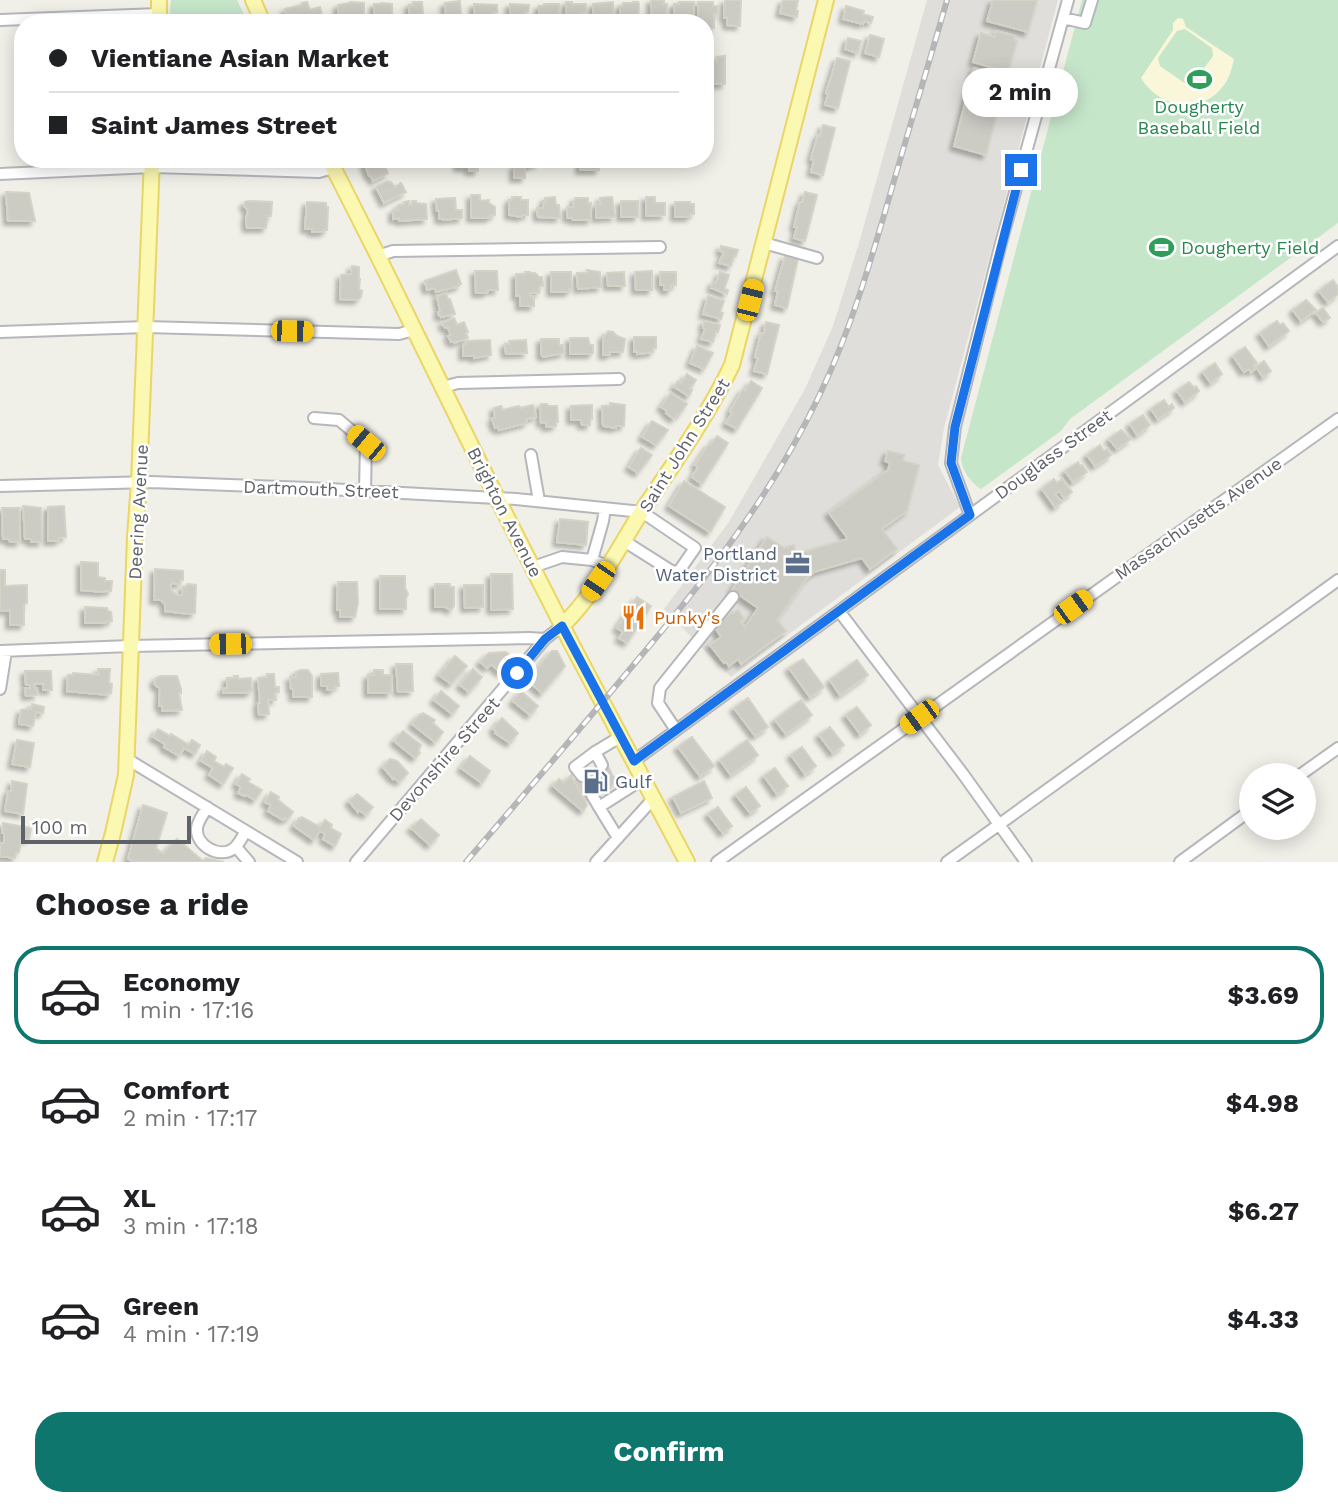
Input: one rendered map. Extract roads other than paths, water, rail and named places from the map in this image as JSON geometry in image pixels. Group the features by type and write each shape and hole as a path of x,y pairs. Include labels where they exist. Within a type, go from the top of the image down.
{"main road":[{"name":"Saint John Street","path":"562,626 585,600 608,566 709,409 732,365 826,0"},
{"name":"Deering Avenue","path":"104,862 122,797 127,759 152,168"},
{"name":"Brighton Avenue","path":"333,168 562,626 687,862"}],"street":[{"path":"970,515 951,463 955,427 1004,231 1068,0"},
{"path":"1063,18 1085,23 1092,0"},
{"path":"119,14 159,12"},
{"path":"0,174 83,168"},
{"path":"245,168 319,172 325,168"},
{"path":"764,243 817,258"},
{"name":"Douglass Street","path":"634,761 1338,246"},
{"path":"378,256 393,251 660,247"},
{"path":"0,331 146,327 399,334 414,330"},
{"path":"443,387 458,383 620,379"},
{"path":"314,418 339,420 366,443 365,491"},
{"name":"Massachusetts Avenue","path":"717,862 1338,419"},
{"path":"531,455 539,501"},
{"name":"Dartmouth Street","path":"0,486 139,482 365,491 539,501 642,512"},
{"path":"592,560 605,508"},
{"path":"624,541 673,572 679,571 695,548 642,512"},
{"path":"533,567 562,556 592,560 608,566"},
{"path":"947,862 1338,580"},
{"path":"676,730 658,703 660,688 733,597"},
{"path":"839,611 1026,862"},
{"name":"Devonshire Street","path":"356,862 545,639 562,626"},
{"path":"0,690 3,651 131,646 545,639"},
{"path":"582,776 575,767 620,737"},
{"path":"1316,763 1338,747"},
{"path":"590,756 598,768"},
{"path":"127,759 297,862"},
{"path":"599,807 612,791 643,779"},
{"path":"592,795 618,838"},
{"path":"596,862 653,799"},
{"path":"207,807 198,825 198,835 202,843 211,850 230,851 236,847 246,831"},
{"path":"1180,862 1239,819"},
{"path":"236,847 248,862"}],"tunnel":[{"path":"602,765 613,784"},
{"path":"593,771 604,788"},
{"path":"582,776 592,795"}],"railway":[{"path":"466,862 709,572 757,504 800,433 832,367 855,308 947,0"}],"place":[{"name":"Dougherty Baseball Field","path":"1199,79"},
{"name":"Dougherty Field","path":"1161,247"},
{"name":"Portland Water District","path":"797,563"},
{"name":"Punky's","path":"634,617"},
{"name":"Gulf","path":"595,781"}]}
